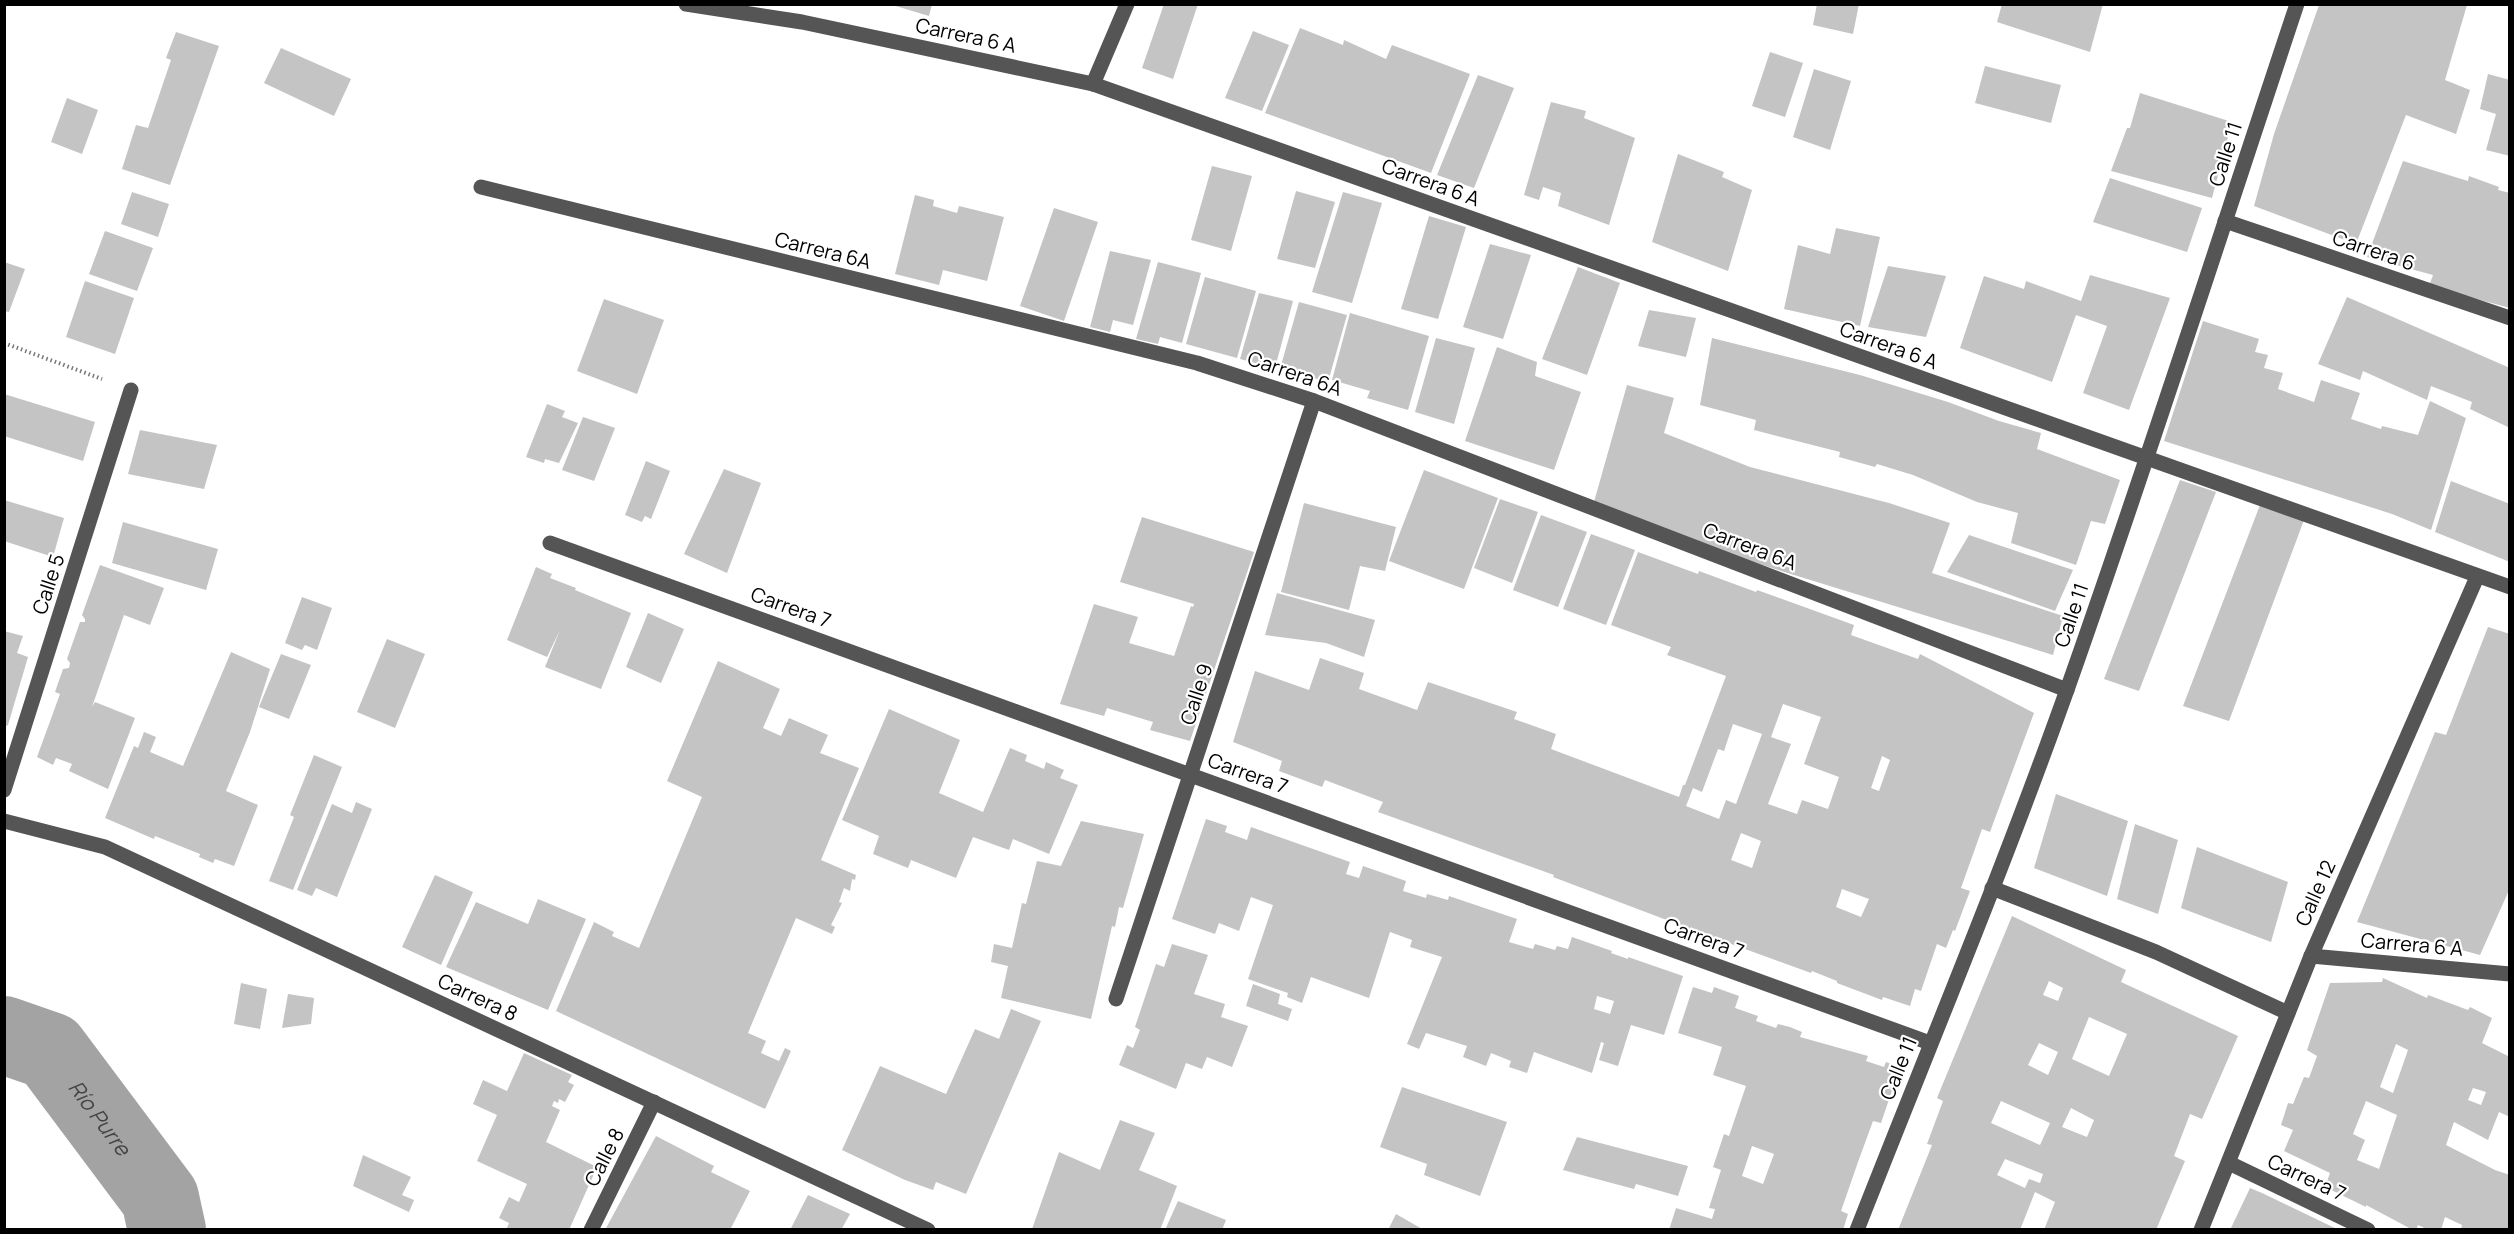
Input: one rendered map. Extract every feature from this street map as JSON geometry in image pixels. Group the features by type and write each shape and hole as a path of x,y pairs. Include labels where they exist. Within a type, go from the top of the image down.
{"street":[{"name":"Carrera 6 A","path":"686,4 802,22 1093,84 2146,459"},
{"path":"1093,84 1127,4"},
{"name":"Calle 11","path":"1857,1230 1992,888 2067,690 2297,4"},
{"name":"Carrera 6A","path":"481,187 1197,363 1314,401 2067,690"},
{"name":"Carrera 6","path":"2225,221 2510,318"},
{"name":"Calle 5","path":"4,790 131,390"},
{"name":"Calle 9","path":"1116,999 1314,401"},
{"path":"2146,459 2510,587"},
{"name":"Carrera 7","path":"550,543 1930,1043"},
{"name":"Calle 12","path":"2201,1230 2311,956 2477,577"},
{"name":"Carrera 8","path":"4,821 105,847 928,1230"},
{"path":"1992,888 2156,952 2288,1013"},
{"name":"Carrera 6 A","path":"2311,956 2510,974"},
{"name":"Calle 8","path":"591,1230 654,1102"},
{"name":"Carrera 7","path":"2229,1163 2368,1230"}],"path":[{"path":"4,343 131,390"}],"building":[{"path":"889,4 932,4 929,16"},
{"path":"1164,4 1198,4 1173,79 1142,68"},
{"path":"1817,4 1859,4 1853,34 1813,25"},
{"path":"2002,4 2103,4 2090,52 1997,22"},
{"path":"2319,5 2467,5 2445,80 2470,90 2456,134 2406,115 2356,244 2254,206 2274,134"},
{"path":"1300,28 1343,45 1344,40 1386,59 1392,45 1470,74 1431,173 1265,113"},
{"path":"1253,31 1289,45 1262,111 1225,98"},
{"path":"176,32 219,46 170,185 122,169 136,125 148,128 171,60 166,58"},
{"path":"281,48 351,79 334,116 264,83"},
{"path":"1770,52 1803,63 1785,117 1752,106"},
{"path":"1985,66 2061,85 2051,123 1975,103"},
{"path":"1814,69 1851,81 1830,150 1793,137"},
{"path":"2488,74 2510,80 2510,156 2486,150 2496,114 2480,109"},
{"path":"1478,75 1514,88 1474,188 1437,175"},
{"path":"2140,93 2232,122 2212,198 2111,171 2127,128 2130,128"},
{"path":"67,98 98,110 82,154 51,142"},
{"path":"1551,102 1586,111 1584,118 1635,138 1609,225 1558,206 1561,193 1543,187 1539,200 1524,195"},
{"path":"1678,154 1724,172 1722,177 1752,190 1728,271 1652,242"},
{"path":"2403,161 2468,181 2469,176 2499,187 2498,190 2510,193 2510,308 2429,286 2433,275 2367,257"},
{"path":"1212,166 1252,176 1231,251 1191,240"},
{"path":"2110,178 2202,208 2187,252 2093,222"},
{"path":"1296,191 1335,202 1315,268 1277,259"},
{"path":"132,192 169,204 158,237 121,224"},
{"path":"1343,192 1382,203 1352,303 1312,292"},
{"path":"915,195 934,200 933,206 957,213 959,206 1004,217 987,281 943,270 939,285 895,274"},
{"path":"1054,208 1098,222 1064,321 1020,306"},
{"path":"1429,216 1466,227 1438,319 1401,309"},
{"path":"1836,228 1880,237 1860,326 1784,309 1798,245 1830,254"},
{"path":"105,231 153,248 137,291 89,274"},
{"path":"1490,244 1531,255 1503,339 1463,327"},
{"path":"1110,251 1151,260 1133,325 1113,320 1110,332 1090,327"},
{"path":"4,262 25,269 9,312 4,311"},
{"path":"1158,262 1201,273 1182,343 1160,337 1158,344 1136,339"},
{"path":"1888,266 1946,276 1926,337 1868,327"},
{"path":"1578,267 1620,283 1587,375 1542,359"},
{"path":"2090,275 2170,298 2129,410 2083,393 2107,326 2076,315 2052,382 1960,348 1984,276 2024,289 2026,281 2081,301"},
{"path":"1205,277 1256,291 1237,358 1186,344"},
{"path":"85,281 134,298 115,354 66,337"},
{"path":"1259,293 1293,301 1275,368 1240,359"},
{"path":"2347,297 2510,368 2510,428 2470,409 2472,402 2431,386 2427,400 2363,371 2360,380 2318,364"},
{"path":"604,299 664,320 637,394 577,371"},
{"path":"1299,302 1347,315 1328,382 1280,369"},
{"path":"1649,310 1696,318 1686,357 1638,346"},
{"path":"1350,313 1429,336 1408,410 1367,398 1370,391 1332,380"},
{"path":"2203,321 2259,339 2255,352 2268,355 2264,368 2283,373 2278,389 2314,402 2321,380 2360,393 2351,419 2381,429 2382,426 2418,435 2430,401 2466,418 2431,530 2392,514 2164,441"},
{"path":"1436,338 1475,348 1454,424 1415,412"},
{"path":"1712,338 1860,375 2041,433 2037,449 2120,480 2105,524 2091,521 2076,565 2011,543 2018,513 1977,502 1913,475 1877,464 1875,467 1839,457 1840,452 1754,430 1756,420 1700,405"},
{"path":"1497,347 1537,362 1535,376 1581,392 1554,470 1465,441"},
{"path":"1627,385 1674,398 1664,433 1750,467 1889,503 1950,523 1932,573 2063,616 2053,655 1746,560 1592,509"},
{"path":"4,394 95,422 83,461 4,436"},
{"path":"547,404 565,411 562,417 578,423 559,463 545,459 544,463 526,457"},
{"path":"583,417 615,428 594,481 562,470"},
{"path":"140,430 217,445 204,489 128,474"},
{"path":"646,461 670,471 651,519 645,516 642,522 625,515"},
{"path":"724,469 761,483 727,573 684,554"},
{"path":"1424,470 1498,498 1464,589 1389,561"},
{"path":"2180,480 2216,492 2139,691 2104,679"},
{"path":"2451,481 2510,504 2510,562 2435,532"},
{"path":"1500,499 1538,512 1512,583 1474,568"},
{"path":"4,500 64,518 53,557 4,541"},
{"path":"1304,503 1396,527 1385,571 1360,566 1349,610 1281,592"},
{"path":"2260,505 2304,520 2229,721 2183,706"},
{"path":"1541,515 1587,532 1558,607 1513,590"},
{"path":"1142,517 1254,552 1190,741 1150,730 1153,722 1107,708 1104,716 1060,704 1094,604 1138,617 1129,643 1174,656 1191,606 1193,607 1194,604 1120,582"},
{"path":"123,522 218,549 206,590 112,563"},
{"path":"1591,534 1635,550 1606,625 1563,609"},
{"path":"1969,535 2073,570 2055,611 1947,572"},
{"path":"1638,552 1698,574 1699,571 1756,592 1757,590 1854,625 1851,635 1918,659 1920,654 2034,713 1990,832 1982,829 1961,888 1970,891 1955,931 1953,930 1946,948 1937,944 1921,991 1915,989 1910,1006 1883,997 1882,1000 1812,971 1811,973 1701,933 1553,877 1554,875 1378,812 1383,802 1325,780 1322,787 1279,771 1282,761 1233,742 1255,671 1309,690 1320,658 1364,673 1359,689 1417,710 1428,682 1517,712 1514,719 1556,734 1551,749 1679,797 1726,676 1667,655 1671,647 1611,625","holes":["1783,704 1821,717 1804,764 1839,777 1828,809 1802,800 1797,814 1768,804 1791,744 1771,737","1733,724 1762,734 1736,804 1726,800 1719,819 1686,806 1693,788 1702,792 1718,749 1724,751","1882,756 1890,760 1879,791 1871,788","1741,833 1761,841 1752,868 1731,860","1842,889 1869,899 1861,917 1836,907"]},
{"path":"100,565 164,588 150,625 124,615 92,707 95,702 135,718 108,789 69,771 72,764 56,758 53,765 37,757 60,694 55,692 63,669 69,668 70,663 67,659 80,622 85,622 82,615"},
{"path":"536,567 552,574 550,578 631,613 601,689 545,667 560,630 547,657 507,640"},
{"path":"1277,593 1375,620 1364,657 1326,643 1265,635"},
{"path":"302,597 332,608 317,650 305,645 302,650 285,643"},
{"path":"648,613 684,629 661,683 626,667"},
{"path":"2488,627 2510,634 2510,888 2480,955 2357,922 2435,732 2446,735"},
{"path":"4,631 23,636 17,653 28,657 8,725 4,727"},
{"path":"387,639 425,654 395,728 357,712"},
{"path":"231,652 270,669 250,732 226,791 258,805 234,866 215,859 213,863 199,857 200,854 155,836 154,839 105,818 134,746 138,748 144,732 156,737 150,752 183,766"},
{"path":"281,654 311,665 289,719 259,707"},
{"path":"718,661 780,689 763,728 781,736 789,718 828,735 820,753 859,768 821,860 856,875 855,880 852,879 850,891 844,888 839,902 842,903 831,925 835,927 832,934 796,918 748,1033 766,1041 761,1053 779,1061 785,1048 791,1051 765,1109 556,1011 594,922 614,932 612,936 639,948 702,797 667,781"},
{"path":"889,709 960,740 939,793 983,812 1010,748 1027,755 1025,761 1044,769 1046,762 1064,770 1060,778 1078,785 1049,854 1013,839 1009,850 973,837 956,878 911,860 908,868 873,854 879,836 842,820"},
{"path":"314,755 342,767 293,890 269,881 294,817 290,815"},
{"path":"2056,794 2128,821 2107,896 2034,868"},
{"path":"356,802 372,809 337,897 316,888 312,896 297,890 332,804 352,813"},
{"path":"1206,819 1227,826 1225,832 1247,840 1251,827 1350,862 1346,874 1359,878 1363,866 1406,881 1403,891 1426,898 1427,894 1448,900 1449,896 1517,919 1509,942 1533,949 1535,944 1555,950 1557,946 1568,949 1572,937 1628,959 1628,957 1683,976 1664,1035 1631,1025 1618,1066 1599,1060 1604,1043 1601,1042 1592,1073 1534,1052 1527,1073 1509,1067 1511,1061 1491,1053 1486,1066 1463,1057 1467,1046 1426,1033 1419,1049 1407,1044 1442,957 1410,947 1412,940 1390,932 1369,998 1311,977 1302,1003 1287,997 1288,993 1248,979 1273,905 1251,897 1239,931 1219,923 1215,934 1172,919","holes":["1597,996 1614,1001 1610,1014 1594,1009"]},
{"path":"1081,821 1144,834 1123,908 1119,907 1115,927 1112,926 1091,1019 1001,998 1008,966 991,962 994,944 1012,948 1022,903 1026,904 1037,861 1061,866"},
{"path":"2135,824 2178,840 2158,914 2117,899"},
{"path":"2197,847 2288,882 2271,942 2181,908"},
{"path":"435,875 473,892 441,965 402,947"},
{"path":"538,899 586,919 548,1010 446,967 476,902 528,924"},
{"path":"2012,916 2126,970 2121,982 2238,1036 2202,1119 2190,1114 2174,1156 2185,1161 2156,1230 2044,1230 2055,1202 2035,1192 2020,1230 1898,1230 1932,1145 1927,1144 1943,1101 1937,1098","holes":["2049,981 2063,988 2058,1001 2043,995","2089,1017 2127,1034 2109,1076 2072,1059","2039,1043 2058,1052 2048,1075 2028,1065","2001,1101 2050,1123 2040,1145 1991,1123","2071,1108 2094,1120 2087,1137 2062,1127","2005,1159 2043,1174 2040,1183 2029,1179 2025,1188 1997,1175"]},
{"path":"1172,944 1208,955 1194,994 1225,1004 1221,1017 1248,1026 1232,1067 1207,1057 1202,1069 1186,1063 1176,1089 1119,1065 1127,1045 1133,1048 1140,1030 1135,1027 1156,964 1164,967"},
{"path":"2383,978 2427,998 2428,995 2468,1010 2470,1007 2492,1018 2482,1043 2510,1057 2510,1117 2499,1112 2488,1140 2454,1122 2446,1145 2495,1170 2510,1175 2510,1230 2461,1230 2462,1225 2445,1217 2441,1230 2429,1230 2418,1225 2416,1230 2413,1230 2366,1205 2366,1207 2325,1187 2330,1173 2284,1151 2293,1130 2281,1125 2288,1103 2293,1104 2304,1077 2309,1078 2317,1056 2307,1050 2330,983 2382,982","holes":["2396,1044 2408,1050 2393,1093 2380,1087","2473,1088 2486,1092 2481,1105 2468,1100","2366,1101 2397,1115 2379,1169 2357,1160 2365,1140 2353,1134"]},
{"path":"241,983 267,989 260,1029 234,1024"},
{"path":"1253,984 1280,994 1278,1004 1292,1009 1288,1021 1246,1006"},
{"path":"1693,987 1712,993 1714,987 1739,996 1735,1008 1758,1016 1756,1021 1776,1028 1778,1024 1790,1027 1802,1032 1800,1037 1868,1056 1866,1061 1884,1067 1886,1062 1900,1067 1881,1123 1873,1121 1858,1162 1841,1211 1848,1214 1843,1230 1669,1230 1676,1208 1712,1219 1715,1209 1709,1208 1721,1170 1713,1167 1724,1134 1729,1136 1746,1086 1713,1075 1722,1047 1678,1033","holes":["1752,1146 1774,1154 1763,1184 1742,1176"]},
{"path":"288,994 314,998 311,1024 282,1028"},
{"path":"1011,1009 1041,1021 966,1194 936,1182 933,1190 905,1180 842,1150 880,1066 946,1094 975,1029 999,1039"},
{"path":"524,1053 572,1075 568,1082 574,1085 565,1102 559,1099 558,1103 554,1101 552,1106 560,1110 546,1142 597,1167 569,1230 506,1230 509,1223 499,1218 509,1197 519,1202 527,1184 477,1161 497,1115 473,1104 483,1080 507,1091"},
{"path":"1402,1087 1507,1122 1480,1196 1424,1175 1427,1164 1380,1147"},
{"path":"1120,1120 1155,1133 1139,1170 1177,1186 1160,1230 1032,1229 1059,1152 1100,1170"},
{"path":"656,1136 714,1166 711,1172 750,1191 730,1230 605,1230"},
{"path":"1577,1137 1688,1166 1678,1196 1636,1184 1634,1189 1563,1170"},
{"path":"363,1155 411,1177 402,1195 414,1200 409,1212 353,1186"},
{"path":"2250,1188 2262,1193 2339,1230 2230,1230"},
{"path":"808,1195 850,1214 841,1230 790,1230"},
{"path":"1178,1201 1226,1220 1222,1230 1165,1230"},
{"path":"1396,1214 1424,1230 1388,1230"}],"waterway":[{"name":"Río Purre","path":"4,1035 50,1051 160,1198 167,1230"}]}
